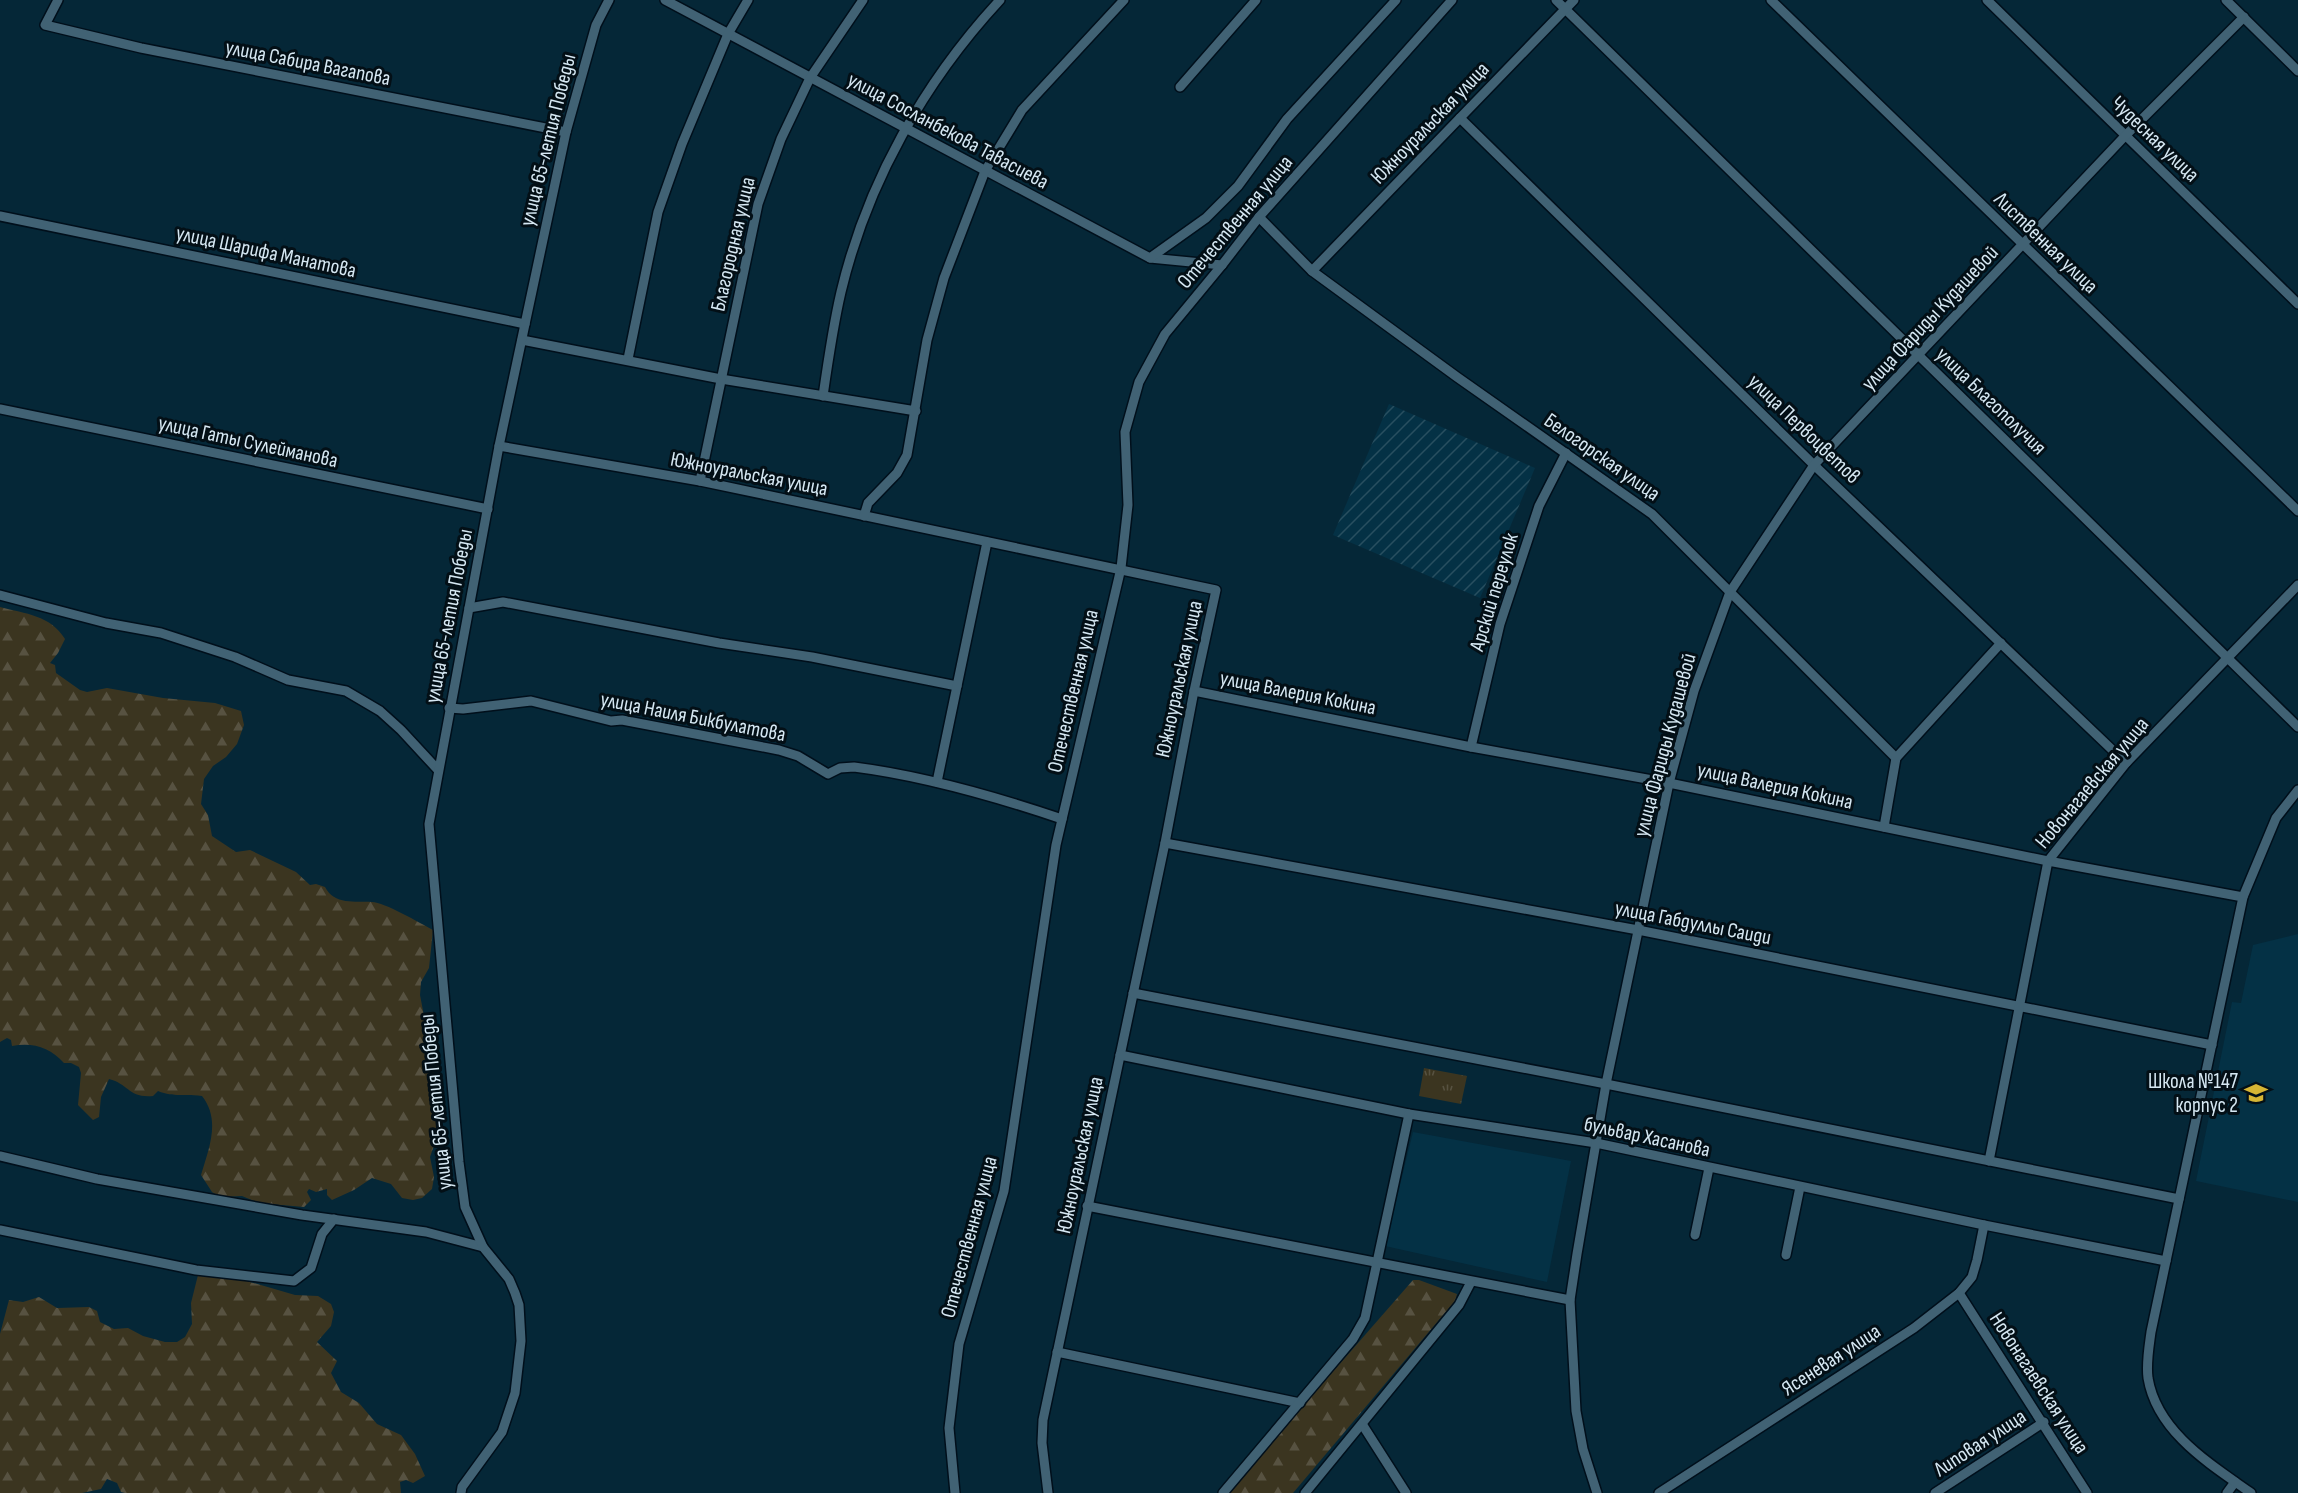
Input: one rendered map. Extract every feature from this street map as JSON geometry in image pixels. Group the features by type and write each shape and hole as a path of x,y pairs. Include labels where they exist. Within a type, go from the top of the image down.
{"street":[{"name":"улица Сабира Вагапова","path":"58,0 45,25 141,48 566,132"},
{"name":"улица 65-летия Победы","path":"461,1493 462,1486 502,1432 515,1393 521,1341 519,1305 515,1293 509,1279 483,1247 465,1207 429,824 499,446 566,132 597,25 609,0"},
{"name":"улица Сосланбекова Тавасиева","path":"665,0 1150,258 1222,265"},
{"path":"628,359 658,212 682,144 728,34 748,0"},
{"name":"Благородная улица","path":"700,481 758,204 781,139 810,78 863,0"},
{"path":"823,396 833,330 850,258 879,182 905,128 943,67 1000,0"},
{"path":"864,516 868,503 897,473 907,455 927,340 944,278 985,171 1022,110 1124,0"},
{"path":"1180,87 1256,0"},
{"path":"1150,258 1206,218 1238,186 1287,119 1396,0"},
{"name":"Отечественная улица","path":"955,1493 949,1428 959,1344 1004,1191 1056,845 1121,568 1128,505 1125,432 1139,382 1165,334 1259,217 1452,0"},
{"name":"улица Благополучия","path":"1556,0 2298,727"},
{"name":"Южноуральская улица","path":"1312,271 1574,0"},
{"name":"Лиственная улица","path":"1771,0 2298,511"},
{"name":"Чудесная улица","path":"1987,0 2298,304"},
{"path":"2226,0 2298,71"},
{"name":"улица Фариды Кудашевой","path":"1597,1493 1583,1449 1576,1411 1570,1300 1606,1084 1669,783 1694,691 1730,592 1814,465 2125,136 2244,17"},
{"name":"улица Первоцветов","path":"1460,118 1814,465 2126,764"},
{"name":"улица Шарифа Манатова","path":"0,216 525,324"},
{"name":"Белогорская улица","path":"1259,217 1312,271 1457,377 1652,514 1896,758"},
{"path":"522,340 721,379 916,411"},
{"name":"улица Гаты Сулейманова","path":"0,410 488,509"},
{"name":"Южноуральская улица","path":"499,446 700,481 1121,568 1216,590 1043,1420 1042,1443 1048,1493"},
{"name":"Арский переулок","path":"1471,747 1500,624 1539,506 1566,453"},
{"path":"937,782 987,542"},
{"name":"Новонагаевская улица","path":"1989,1161 2048,861 2126,764 2298,585"},
{"path":"0,595 106,623 161,633 235,657 288,680 346,691 380,711 438,770"},
{"path":"469,608 503,602 719,643 812,657 957,686"},
{"path":"1884,827 1896,758 2001,643"},
{"name":"улица Валерия Кокина","path":"1194,691 1471,747 1669,783 2048,861 2243,897"},
{"name":"улица Наиля Бикбулатова","path":"450,708 531,701 611,721 622,720 779,750 798,756 828,774 840,768 854,767 937,782 1022,805 1062,819"},
{"path":"2251,1493 2180,1437 2166,1421 2154,1401 2148,1378 2148,1353 2243,897 2276,818 2298,790"},
{"name":"улица Габдуллы Саиди","path":"1165,843 1638,930 2212,1045"},
{"name":"бульвар Хасанова","path":"1133,993 1606,1084 2179,1199"},
{"name":"бульвар Хасанова","path":"1120,1055 1409,1114 1596,1143 2166,1261"},
{"path":"1223,1493 1353,1339 1365,1318 1409,1114"},
{"path":"0,1156 97,1179 426,1232 483,1247"},
{"path":"1695,1235 1709,1168"},
{"path":"1786,1255 1800,1187"},
{"path":"1088,1206 1570,1300"},
{"path":"0,1230 196,1270 294,1281 311,1268 322,1234 334,1219"},
{"name":"Ясеневая улица","path":"1659,1493 1914,1328 1959,1293 1972,1277 1984,1225"},
{"path":"1305,1493 1459,1305 1470,1282"},
{"name":"Новонагаевская улица","path":"1959,1293 2044,1422 2087,1493"},
{"path":"1057,1352 1300,1403"},
{"name":"Липовая улица","path":"1935,1493 2044,1422"},
{"path":"1362,1424 1406,1493"},
{"path":"2227,1493 2235,1482"}],"shaded area":[{"path":"1389,404 1535,468 1480,598 1333,535"},
{"name":"Школа №147 корпус 2","path":"2298,934 2298,1202 2196,1181 2232,1002 2241,1003 2253,945"},
{"path":"1413,1132 1571,1161 1547,1282 1385,1246"}],"green space":[{"path":"0,607 45,620 59,631 65,639 50,663 55,665 56,673 80,690 87,692 107,688 163,698 215,703 241,711 244,725 237,744 226,757 213,766 204,779 201,804 208,815 212,836 236,852 250,850 296,872 310,885 325,887 334,897 352,902 372,902 385,905 433,930 429,968 421,982 420,995 433,1063 439,1131 430,1157 434,1177 432,1189 422,1198 413,1200 402,1198 391,1184 372,1178 354,1190 332,1200 327,1195 327,1189 316,1192 309,1189 307,1192 311,1200 304,1207 259,1203 242,1196 220,1197 212,1192 201,1175 212,1134 211,1115 202,1096 158,1091 153,1096 138,1095 109,1079 101,1097 99,1117 93,1120 78,1105 81,1073 79,1067 71,1063 64,1063 53,1053 34,1045 12,1046 11,1040 7,1038 0,1042"},
{"path":"1424,1068 1467,1076 1461,1104 1419,1096"},
{"path":"198,1275 226,1275 295,1295 318,1296 331,1304 334,1312 331,1326 317,1342 337,1361 331,1373 341,1392 359,1403 377,1424 401,1435 415,1454 425,1476 413,1483 406,1480 400,1482 401,1493 125,1493 121,1492 117,1483 107,1479 101,1489 82,1493 0,1493 0,1334 9,1300 23,1302 39,1297 57,1308 89,1307 97,1311 100,1322 114,1329 128,1328 143,1336 165,1342 177,1342 185,1337 192,1324 191,1303"},
{"path":"1413,1280 1419,1280 1457,1294 1455,1301 1293,1493 1227,1493"}],"place":[{"name":"Школа №147 корпус 2","path":"2256,1093"}]}
